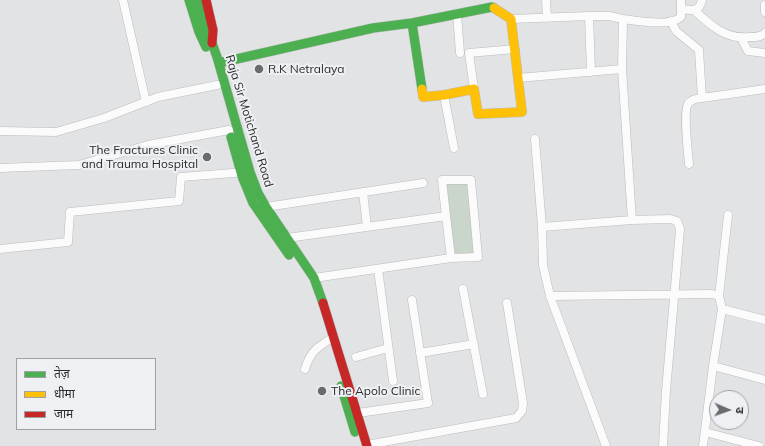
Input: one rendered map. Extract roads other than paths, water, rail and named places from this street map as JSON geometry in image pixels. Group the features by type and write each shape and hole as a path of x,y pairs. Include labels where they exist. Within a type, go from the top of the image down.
{"main road":[{"path":"189,0 199,32 209,42"},
{"path":"197,0 209,42 217,85 229,130 246,172 258,212 308,282 331,338 346,404 365,446"},
{"path":"206,0 213,30 209,42"},
{"path":"219,64 373,28 412,23 457,14 490,3 511,18 522,112 478,114 474,89 444,95 423,97 412,23"},
{"name":"Raja Sir Motichand Road","path":"209,42 219,64 246,172 266,207 314,278 322,299 331,338 358,413 365,446"}],"street":[{"path":"123,0 146,102"},
{"path":"546,0 547,18"},
{"path":"511,18 609,16 643,22 671,21 681,17 681,0"},
{"path":"681,9 694,10 700,7 702,0"},
{"path":"765,4 765,12"},
{"path":"694,10 714,28 741,38 760,36 765,33"},
{"path":"457,14 460,53"},
{"path":"589,16 591,72"},
{"path":"623,19 622,69 632,220"},
{"path":"671,21 676,31 699,50 702,98"},
{"path":"741,38 748,51 765,53"},
{"path":"474,89 469,52 515,49"},
{"path":"518,78 622,69"},
{"path":"0,131 56,132 104,118 158,97 217,85"},
{"path":"689,164 686,106 692,100 765,89"},
{"path":"444,95 454,148"},
{"path":"0,168 79,165 148,145 229,130"},
{"path":"535,139 542,227 543,266 550,296 606,446"},
{"path":"0,249 68,242 70,212 179,201 181,177 246,172"},
{"path":"314,278 451,258 478,257 471,180 442,180 451,258"},
{"path":"266,207 423,182"},
{"path":"363,192 367,227"},
{"path":"703,446 722,309 719,296 728,215"},
{"path":"287,238 446,216"},
{"path":"542,227 632,220 670,219 677,221 679,224 663,446"},
{"path":"378,269 393,381"},
{"path":"463,289 483,394"},
{"path":"550,296 712,294 719,296"},
{"path":"358,413 428,403 412,300"},
{"path":"365,446 516,418 522,411 523,404 507,303"},
{"path":"722,309 765,320"},
{"path":"304,369 308,358 314,350 331,338"},
{"path":"420,353 474,344"},
{"path":"356,356 388,348"},
{"path":"713,366 765,380"},
{"path":"704,432 759,446"}],"place":[{"name":"R.K Netralaya","path":"259,69"},
{"name":"The Fractures Clinic and Trauma Hospital","path":"207,157"},
{"name":"The Apolo Clinic","path":"322,391"}]}
